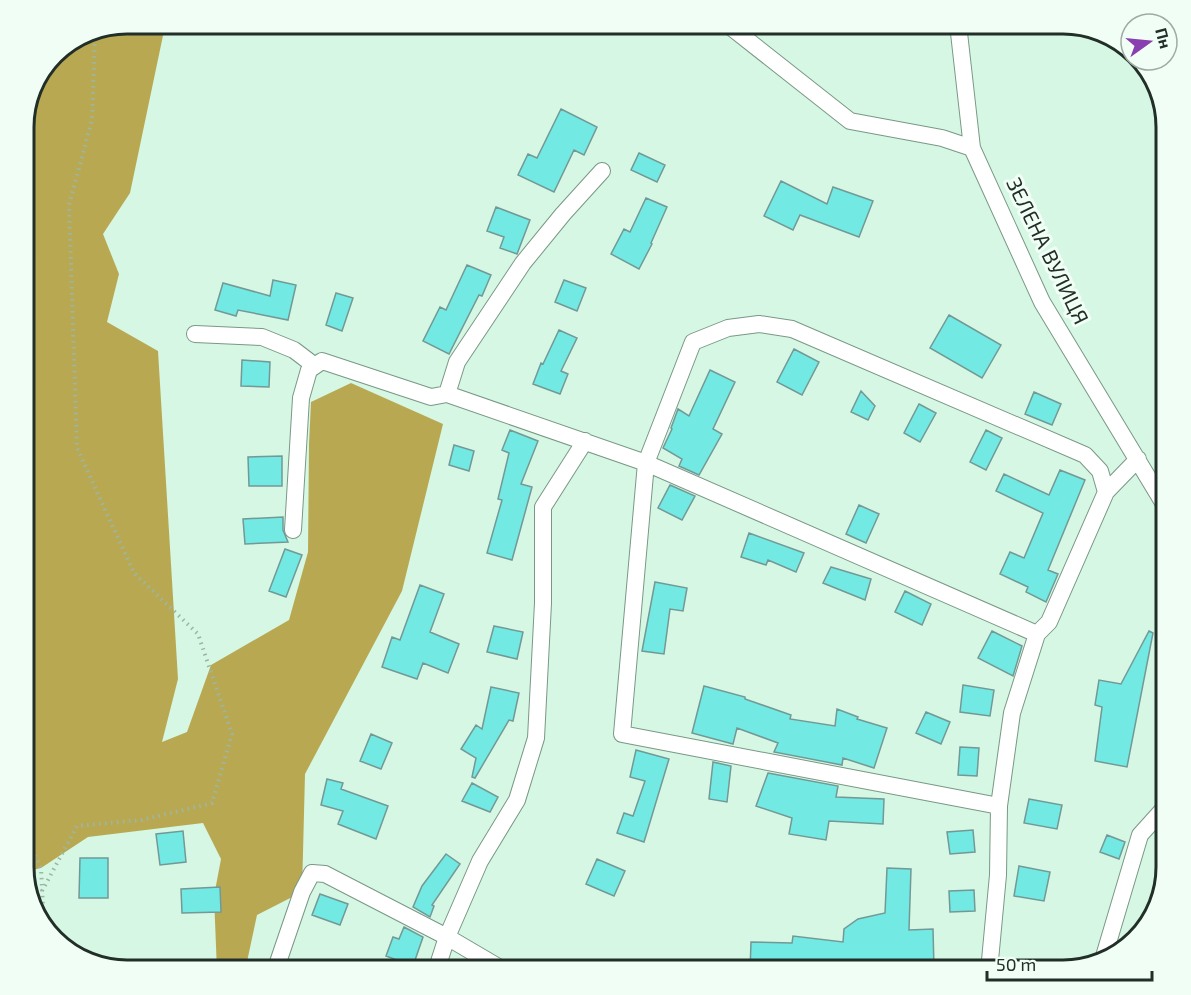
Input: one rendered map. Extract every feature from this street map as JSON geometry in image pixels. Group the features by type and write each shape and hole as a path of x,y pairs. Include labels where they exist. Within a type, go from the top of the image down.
{"street":[{"path":"741,35 850,121 942,138 972,148"},
{"name":"ЗЕЛЕНА ВУЛИЦЯ","path":"959,35 972,148 1042,302 1156,490"},
{"path":"447,394 457,362 517,272 563,214 602,171"},
{"path":"999,806 622,734 621,724 645,463 693,342 728,328 759,324 792,329 1085,455 1100,471 1106,492"},
{"path":"195,334 262,337 294,350 315,366"},
{"path":"293,530 300,398 309,370 322,361 431,397 447,394 645,463 1037,634"},
{"path":"440,960 447,937 480,861 517,800 536,738 543,603 543,507 585,441"},
{"path":"990,960 998,875 999,806 1011,713 1037,634 1049,622 1106,492 1138,459"},
{"path":"1106,949 1140,835 1156,817"},
{"path":"279,960 302,892 312,873 325,874 447,937 486,960"}],"path":[{"path":"42,891 77,826 142,820 212,803 232,734 198,634 134,573 77,448 69,205 92,120 95,41"},
{"path":"35,856 41,868 43,906"}],"shaded area":[{"path":"163,35 130,193 103,234 119,274 107,322 158,351 178,679 162,742 187,732 211,665 289,620 308,552 311,402 351,383 443,424 402,591 305,774 302,892 257,915 247,960 217,960 214,896 221,859 203,823 88,837 41,868 35,869 35,121 38,103 50,76 76,50 109,36"}],"building":[{"path":"561,109 597,127 584,155 574,150 554,192 518,175 528,154 537,158"},
{"path":"639,153 665,165 657,182 631,170"},
{"path":"781,181 827,204 833,187 873,201 859,237 800,215 793,230 764,216"},
{"path":"646,198 667,207 639,269 611,254 624,229 630,232"},
{"path":"496,207 530,220 517,254 500,248 504,237 487,231"},
{"path":"467,265 491,275 482,296 479,295 449,354 423,341 440,307 446,310"},
{"path":"273,280 296,285 288,320 238,310 236,316 215,310 223,283 270,296"},
{"path":"564,280 586,288 577,311 555,302"},
{"path":"336,293 353,298 342,331 326,325"},
{"path":"949,315 1001,345 982,378 930,348"},
{"path":"559,330 577,338 561,371 568,374 560,394 533,384 541,363 543,364"},
{"path":"794,349 819,362 802,395 777,382"},
{"path":"242,360 270,362 269,387 241,386"},
{"path":"710,370 735,382 713,429 722,434 699,475 679,466 682,459 663,448 678,409 689,416"},
{"path":"861,391 875,406 868,420 851,412"},
{"path":"1034,392 1061,404 1052,425 1025,414"},
{"path":"919,404 936,413 920,442 904,433"},
{"path":"510,430 538,441 521,484 532,487 512,560 487,553 502,500 498,499 509,453 502,450"},
{"path":"986,430 1002,438 986,470 970,462"},
{"path":"454,445 474,451 469,471 449,465"},
{"path":"282,456 282,486 249,486 248,457"},
{"path":"1060,470 1085,480 1048,570 1058,574 1046,602 1026,592 1028,587 1000,574 1010,552 1024,558 1043,513 996,491 1004,474 1049,495"},
{"path":"670,485 695,496 682,520 658,508"},
{"path":"859,505 879,514 866,543 846,534"},
{"path":"283,517 283,530 288,542 245,544 243,519"},
{"path":"749,533 804,553 796,572 768,560 766,565 741,557"},
{"path":"285,549 302,555 286,597 269,591"},
{"path":"831,567 871,579 865,600 823,583"},
{"path":"655,582 687,588 683,611 670,609 664,654 642,651"},
{"path":"420,585 444,594 430,632 459,644 448,673 423,663 417,679 382,667 392,637 400,640"},
{"path":"905,591 931,604 922,625 895,612"},
{"path":"494,626 523,632 517,659 487,652"},
{"path":"992,631 1022,646 1013,676 978,658"},
{"path":"1149,631 1153,633 1127,767 1095,761 1102,707 1095,705 1099,680 1121,684"},
{"path":"963,685 994,690 990,716 960,712"},
{"path":"704,686 745,697 745,699 791,715 790,719 835,726 837,709 858,717 857,719 887,728 874,768 843,758 842,765 774,752 778,743 737,728 733,744 692,733"},
{"path":"491,687 519,693 513,721 509,720 475,778 472,777 476,758 461,749 476,725 482,729"},
{"path":"926,712 950,722 941,744 916,733"},
{"path":"371,734 392,743 381,769 360,761"},
{"path":"960,747 979,748 977,776 958,775"},
{"path":"636,750 669,759 644,842 617,833 624,813 633,816 645,781 630,777"},
{"path":"713,762 731,766 727,802 709,799"},
{"path":"768,773 838,786 836,797 884,799 883,824 829,821 826,840 789,834 792,818 756,806"},
{"path":"327,779 343,783 341,789 388,806 376,839 338,824 343,811 321,805"},
{"path":"472,783 498,797 490,812 462,801"},
{"path":"1029,799 1062,805 1057,829 1024,823"},
{"path":"973,830 975,852 950,854 947,832"},
{"path":"183,831 186,862 160,865 156,834"},
{"path":"1107,835 1125,842 1119,859 1100,852"},
{"path":"446,854 460,864 432,905 434,906 430,917 413,907 422,886"},
{"path":"80,858 108,858 108,898 79,898"},
{"path":"597,859 625,871 614,896 586,884"},
{"path":"1019,866 1050,872 1044,901 1014,896"},
{"path":"887,868 911,869 909,930 933,929 934,960 750,960 751,942 792,943 793,936 843,942 844,929 858,919 885,913"},
{"path":"220,887 221,912 182,913 181,889"},
{"path":"974,890 975,911 950,912 949,891"},
{"path":"320,894 348,904 340,925 312,915"},
{"path":"404,927 423,937 415,960 397,960 386,956 393,937 399,939"}]}
